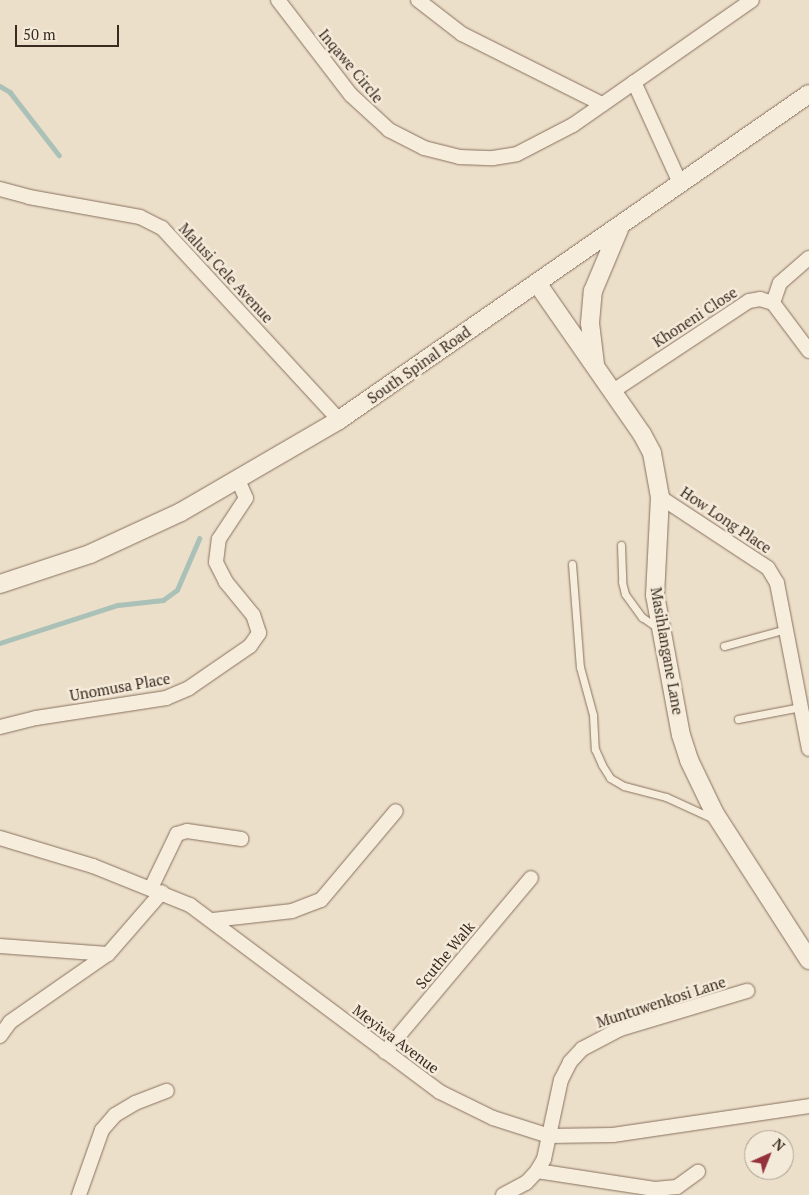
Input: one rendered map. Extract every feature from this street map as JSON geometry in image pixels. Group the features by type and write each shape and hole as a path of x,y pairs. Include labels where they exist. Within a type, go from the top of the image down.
{"street":[{"name":"Inqawe Circle","path":"278,0 351,95 390,130 424,148 460,157 493,158 517,154 545,141 602,104 752,0"},
{"path":"418,0 462,34 602,104"},
{"path":"634,82 680,182"},
{"name":"South Spinal Road","path":"0,584 90,554 181,512 339,420 809,94"},
{"name":"Malusi Cele Avenue","path":"0,189 29,197 140,218 162,228 339,420"},
{"path":"596,367 590,322 593,291 620,226"},
{"path":"809,258 780,283 773,303 809,351"},
{"name":"Masihlangane Lane","path":"537,283 613,391 652,453 660,496 654,573 661,631 681,735 693,768 720,822 809,960"},
{"name":"Khoneni Close","path":"613,391 734,308 760,299 773,303"},
{"name":"Unomusa Place","path":"0,727 36,718 166,698 189,688 250,646 259,633 253,615 226,582 216,562 218,539 246,498 238,480"},
{"name":"How Long Place","path":"660,496 768,568 777,584 809,749"},
{"path":"213,920 292,911 321,900 396,811"},
{"path":"0,1036 10,1022 108,954 157,890 177,834 187,831 241,839"},
{"name":"Meyiwa Avenue","path":"0,838 69,858 157,890 213,920 440,1092 468,1107 550,1136 613,1134 809,1106"},
{"name":"Scuthe Walk","path":"385,1052 530,878"},
{"path":"0,946 108,954"},
{"name":"Muntuwenkosi Lane","path":"503,1195 526,1183 537,1171 550,1136 561,1080 570,1062 582,1049 620,1029 747,992"},
{"path":"79,1195 102,1130 115,1115 134,1103 167,1091"},
{"path":"537,1171 655,1190 677,1187 698,1172"}],"lane":[{"path":"621,545 622,582 625,594 642,617 661,631"},
{"path":"572,564 580,667 593,715 595,749 602,765 610,778 624,786 666,797 720,822"},
{"path":"724,646 786,629"},
{"path":"738,719 801,707"}],"waterway":[{"path":"0,86 10,92 59,155"},
{"path":"0,643 118,605 163,600 177,590 199,539"}]}
